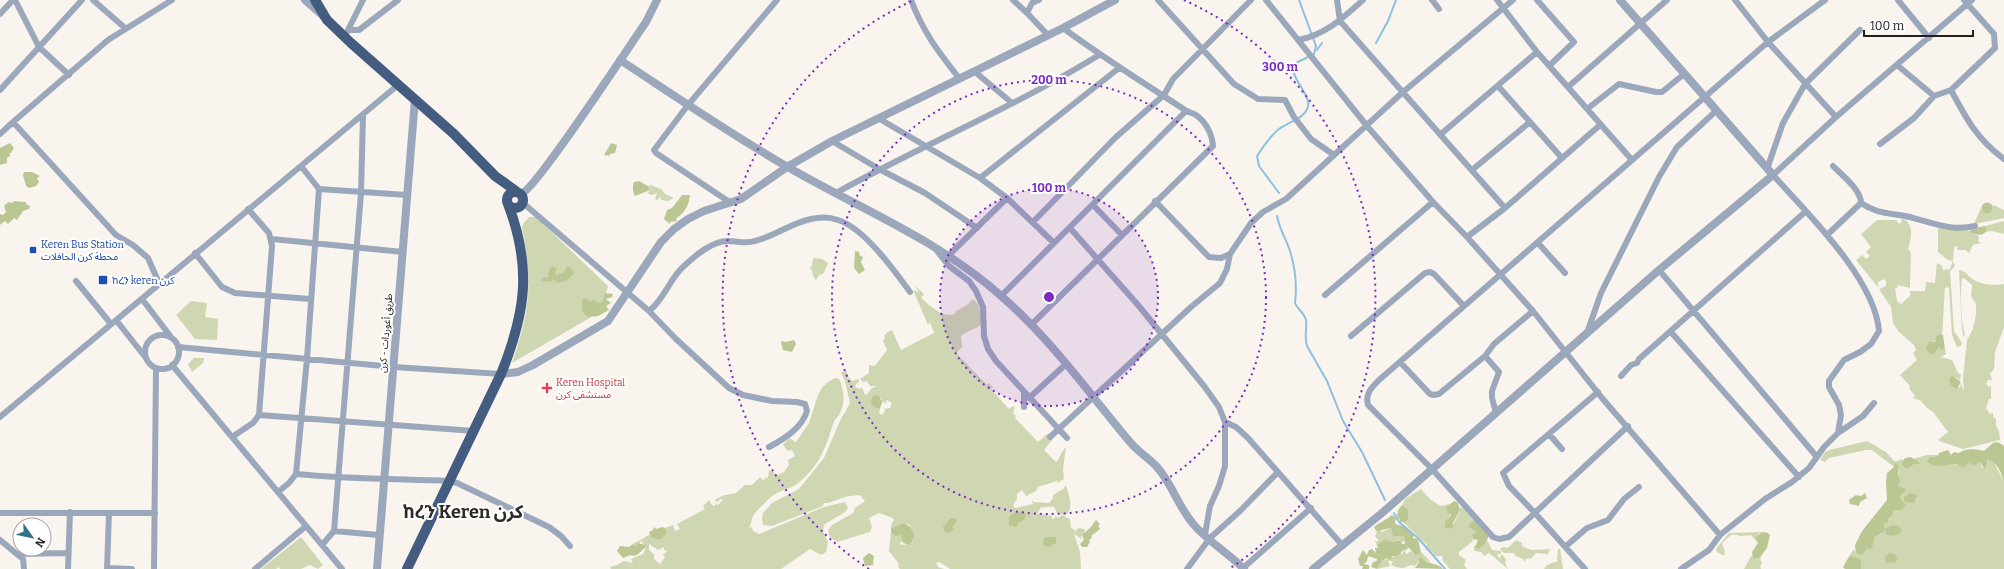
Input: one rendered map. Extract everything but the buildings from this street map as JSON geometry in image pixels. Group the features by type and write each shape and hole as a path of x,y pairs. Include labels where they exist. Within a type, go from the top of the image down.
{"highway":[{"path":"315,0 327,20 346,33 351,44 454,134 495,176 521,198"},
{"path":"406,569 501,374 511,349 520,318 524,292 523,268 515,223 508,202 495,176"},
{"path":"509,194 521,198 513,208 508,202 509,194"},
{"path":"515,223 521,198"}],"street":[{"path":"0,14 14,0 39,47 69,74"},
{"path":"0,90 82,0"},
{"path":"93,0 125,28"},
{"path":"0,134 108,40 172,0"},
{"path":"305,0 327,20"},
{"path":"346,33 363,0"},
{"path":"346,33 359,30 398,0"},
{"path":"657,0 646,22 620,60 548,163 521,198 627,291 704,365 735,392 772,401 798,402 805,404 807,410 800,424 783,439 769,447"},
{"path":"731,203 656,153 654,150 688,105 776,0"},
{"path":"911,0 931,43 959,78"},
{"path":"1013,0 1047,34"},
{"path":"1027,13 1032,3 1039,0"},
{"path":"178,347 394,367 501,374 518,372 533,366 596,330 608,321 661,242 674,229 704,211 731,203 752,192 787,167 832,141 1047,34 1063,28 1115,0"},
{"path":"1158,0 1234,84 1252,97 1258,99 1285,100 1294,117 1311,139 1334,155"},
{"path":"1033,222 1115,138 1164,95 1174,79 1202,48 1251,0"},
{"path":"1266,0 1367,126 1433,202 1467,237 1533,311 1598,392 1720,535"},
{"path":"1337,0 1340,21 1505,208"},
{"path":"1298,40 1313,37 1340,21 1363,0"},
{"path":"1432,0 1439,9"},
{"path":"1497,0 1537,52 1632,160"},
{"path":"1050,436 1161,334 1220,283 1227,270 1230,254 1251,223 1263,212 1286,199 1404,92 1513,0"},
{"path":"1537,0 1574,42 1549,66"},
{"path":"1620,0 1805,212 1828,235 1852,269 1874,306 1879,331 1871,344 1860,352 1844,360 1829,381 1829,387 1839,405 1840,415 1838,433"},
{"path":"1568,87 1667,0"},
{"path":"1735,0 1768,42 1836,117"},
{"path":"1628,426 1534,512 1509,537 1499,539 1493,537 1432,469 1368,405 1366,398 1371,388 1400,362 1768,42 1825,0"},
{"path":"1898,0 1929,38"},
{"path":"1313,569 1382,513 1659,270 1773,175 1836,117 1929,38 1968,1 1994,34 1995,48 1952,90 1934,96 1914,118 1880,144"},
{"path":"1030,325 1155,201 1213,146 1208,128 1196,115 1186,111 1164,95 1099,55 1063,28"},
{"path":"1767,168 1783,123 1805,84 1860,30"},
{"path":"1441,134 1537,52"},
{"path":"836,193 924,146 1061,79 1099,55"},
{"path":"620,60 688,105 787,167 949,255 1001,296 1066,364 1094,396 1131,444 1158,468 1172,488 1191,521 1243,569 1311,508"},
{"path":"1897,65 1934,96"},
{"path":"980,178 1119,68"},
{"path":"974,71 1012,103"},
{"path":"1587,109 1619,84 1662,92 1684,74"},
{"path":"0,417 248,209 363,116 398,85"},
{"path":"1498,86 1562,158"},
{"path":"1952,90 1976,134 1988,147 2004,159"},
{"name":"طريق أغوردات - كرن","path":"377,569 415,99"},
{"path":"1001,296 1186,111"},
{"path":"1586,334 1601,293 1658,177 1677,147 1716,111"},
{"path":"322,545 334,531 361,192 363,116"},
{"path":"878,118 980,178 1007,198 1054,243"},
{"path":"13,122 116,235 134,245 148,258 159,283"},
{"path":"1472,170 1530,122"},
{"path":"1467,237 1505,208 1600,125"},
{"path":"832,141 879,169 926,193 977,228"},
{"path":"278,492 289,483 296,474 300,419 307,359 318,189 301,166"},
{"path":"1834,166 1858,193 1861,198 1861,203 1870,210 1905,216 1934,225 1956,227 1975,226"},
{"path":"318,189 407,195"},
{"path":"949,255 1007,198"},
{"path":"1155,201 1209,257 1221,258 1230,254"},
{"path":"1325,295 1433,202"},
{"path":"1828,235 1861,203"},
{"path":"1093,205 1122,235"},
{"path":"232,437 253,423 259,415 269,296 272,240 269,233 248,209"},
{"path":"1621,376 1631,365 1637,363 1639,359 1694,312 1805,212"},
{"path":"649,311 662,299 667,287 683,267 712,244 726,241 752,242 793,224 811,219 838,219 852,226 889,264 910,292"},
{"path":"1070,228 1161,334 1204,386 1219,407 1225,422 1225,466 1220,486 1210,506 1207,536"},
{"path":"272,240 403,252"},
{"path":"1538,243 1565,273"},
{"path":"935,248 949,266 969,281 976,291 983,307 984,336 988,349 996,361 1067,438"},
{"path":"195,253 222,287 235,293 310,299"},
{"path":"1659,270 1817,457"},
{"path":"1351,336 1425,274 1430,272 1434,274 1464,306"},
{"path":"76,281 148,361 156,368 167,368 172,365 178,357 178,347 142,299"},
{"path":"1400,362 1430,394 1439,394 1485,356 1494,344 1533,311"},
{"path":"1671,332 1799,477"},
{"path":"148,361 145,351 149,341 158,335 169,336 173,339"},
{"path":"1485,356 1499,372 1492,390 1492,398 1496,413"},
{"path":"1029,398 1066,364"},
{"path":"172,365 342,569"},
{"path":"154,569 156,368"},
{"path":"1024,392 1024,407"},
{"path":"1585,569 1566,546 1509,486 1503,473 1598,392"},
{"path":"1681,569 1709,550 1720,535 1765,499 1799,477 1809,468 1838,433 1863,416 1874,403"},
{"path":"259,415 474,432"},
{"path":"1225,422 1236,427 1311,508 1343,546"},
{"path":"1549,434 1562,449"},
{"path":"1187,569 1207,536 1240,511 1278,472"},
{"path":"296,474 338,478 384,478 449,481 549,527 561,536 570,546"},
{"path":"1566,546 1587,528 1608,520 1624,499 1639,487"},
{"path":"68,569 70,512"},
{"path":"0,513 155,513"},
{"path":"110,513 107,569 132,569"},
{"path":"255,569 306,526"},
{"path":"334,531 379,535"},
{"path":"0,540 12,549"},
{"path":"52,553 68,553"},
{"path":"22,557 24,569"}],"green space":[{"path":"10,143 14,148 11,153 9,153 10,156 7,158 7,163 0,165 0,148"},
{"path":"611,143 617,145 615,153 610,154 609,156 604,155"},
{"path":"24,172 32,172 40,176 37,178 39,182 36,186 29,188 26,186 23,175"},
{"path":"639,181 648,186 650,190 635,196 633,184 634,182"},
{"path":"651,185 661,189 665,194 674,198 668,201 661,200 661,197 657,200 655,199 657,193 652,195 647,193 650,189 648,186"},
{"path":"682,195 690,195 688,205 685,211 676,219 677,221 670,222 670,224 664,219 667,210 672,208"},
{"path":"14,201 26,202 26,204 30,206 29,209 23,211 17,220 14,218 8,224 5,221 0,225 0,214 3,215 6,212 4,206 8,202 12,203"},
{"path":"1987,202 1991,204 1993,208 1991,212 1987,214 1983,212 1981,208 1983,204"},
{"path":"1993,205 2004,210 2004,218 1974,224 1981,208 1981,210 1992,207"},
{"path":"529,217 535,217 538,219 608,286 600,312 512,363 523,328 528,297 528,265 522,228 523,224"},
{"path":"1903,219 1907,221 1911,228 1908,249 1911,253 1910,288 1898,285 1897,288 1895,287 1897,301 1901,304 1910,296 1910,291 1925,291 1926,282 1935,283 1937,263 1942,266 1943,270 1950,269 1953,261 1955,266 1950,271 1954,331 1962,343 1961,346 1957,347 1952,335 1949,288 1947,287 1945,288 1942,333 1929,345 1928,350 1932,353 1939,347 1941,350 1945,349 1946,354 1941,357 1952,360 1958,373 1961,374 1960,380 1955,377 1951,378 1952,386 1959,388 1961,384 1964,391 1963,378 1967,340 1973,329 1976,315 1976,304 1971,296 1972,285 1964,278 1962,279 1961,284 1961,299 1965,334 1964,337 1962,330 1959,270 1978,282 1991,285 2004,284 2004,327 1995,352 1994,369 1990,374 1992,380 1988,380 1986,384 1989,387 1991,385 1991,399 1989,399 1986,408 1990,414 1993,413 1993,417 1996,419 1996,426 1999,431 2000,440 1963,449 1939,441 1938,440 1948,432 1933,412 1920,400 1913,398 1915,396 1909,388 1910,386 1900,375 1917,360 1913,353 1916,350 1914,345 1899,332 1893,323 1891,307 1879,289 1886,286 1886,281 1884,279 1878,282 1878,287 1856,260 1862,255 1866,259 1870,256 1866,252 1871,247 1861,234 1877,220 1897,220 1900,224 1902,221 1900,220"},
{"path":"2004,221 2004,234 1992,231 1985,232 1987,229 1985,226"},
{"path":"1941,226 1969,231 1979,236 1978,241 1981,243 1973,245 1969,253 1966,250 1957,250 1958,246 1954,247 1953,261 1948,260 1938,252 1938,229"},
{"path":"1985,226 1987,230 1981,235 1969,232 1974,228"},
{"path":"855,251 859,252 860,256 863,257 861,262 865,270 859,274 854,268"},
{"path":"813,258 822,259 828,263 823,274 819,275 816,280 810,268 812,266"},
{"path":"552,266 557,269 555,274 557,275 564,272 567,266 572,269 574,274 566,281 558,283 554,280 550,282 543,282 541,280 543,278 549,277 548,273"},
{"path":"914,285 924,294 921,298 933,308 941,313 950,315 955,314 956,311 967,305 973,299 978,304 982,323 961,336 962,347 956,353 987,385 989,383 993,387 991,389 1009,409 1013,406 1015,408 1013,413 1016,416 1015,418 1038,442 1047,434 1049,436 1056,435 1044,450 1056,462 1066,447 1063,469 1064,479 1058,483 1057,481 1038,487 1036,491 1026,496 1022,490 1017,494 1017,499 1013,505 1015,508 1033,504 1032,500 1034,502 1049,503 1053,498 1053,495 1063,489 1066,485 1070,509 1066,515 1057,513 1054,507 1041,507 1038,513 1035,513 1052,516 1052,519 1055,518 1055,515 1058,518 1062,515 1070,519 1071,528 1076,531 1078,528 1085,529 1084,535 1081,536 1082,539 1074,534 1080,552 1081,569 950,569 940,562 936,563 938,567 944,569 900,569 898,567 899,564 889,551 891,532 901,535 903,541 900,543 901,545 911,544 915,536 910,525 904,523 891,528 894,520 893,518 879,513 869,518 872,527 870,532 837,542 830,537 828,530 832,525 853,513 855,508 865,501 860,495 848,496 824,503 823,506 772,526 763,525 763,513 772,503 799,489 824,458 840,421 850,403 845,381 841,373 846,370 849,378 853,381 858,379 859,382 855,387 860,389 862,387 865,395 872,388 877,386 870,386 867,381 863,382 860,379 869,373 869,365 875,366 887,350 883,341 885,338 884,336 888,332 892,330 901,350 934,333 930,322 928,325 913,290 919,292","holes":["881,397 881,405 883,401 885,404 887,400 892,403 890,408 884,409 885,411 882,415 879,413 880,409 873,407 872,404"]},
{"path":"605,293 613,294 612,297 606,299 611,303 606,306 609,310 598,316 588,317 582,311 582,300 584,298 591,302 593,299 599,303 602,302"},
{"path":"191,301 207,303 205,317 218,319 217,340 195,339 176,315"},
{"path":"1940,334 1943,335 1945,349 1941,350 1939,347 1935,353 1930,355 1926,348 1929,342 1935,342 1936,337"},
{"path":"794,340 796,344 792,352 783,350 781,343 782,341 786,342"},
{"path":"194,358 204,358 203,363 192,372 188,364"},
{"path":"1952,375 1961,382 1957,389 1951,386 1949,380"},
{"path":"835,378 839,379 844,398 841,411 833,423 828,441 821,456 805,477 792,487 774,495 757,511 753,516 749,528 752,527 753,531 759,534 824,507 845,502 848,508 845,512 825,524 823,529 828,542 826,552 821,555 810,549 781,569 611,569 610,567 624,561 633,563 631,559 643,554 646,547 641,541 636,546 633,544 649,535 650,537 658,540 663,536 665,528 673,525 675,531 680,529 677,524 705,509 703,506 709,500 712,505 715,506 716,503 718,505 723,500 721,499 717,502 715,500 723,496 736,493 745,485 752,485 760,477 763,480 768,477 769,470 778,475 784,472 789,465 788,460 795,456 792,450 788,451 783,445 789,438 796,442 809,423 818,395 823,386 826,385 825,384","holes":["649,544 658,550 664,547 664,550 667,551 663,555 665,557 660,564 654,559 654,554 649,550"]},
{"path":"876,395 881,397 880,399 882,402 880,409 873,407 871,402 872,397"},
{"path":"1867,441 1886,452 1895,462 1901,459 1903,460 1902,462 1927,455 1938,455 1930,457 1935,466 1958,464 1962,466 1969,462 1973,464 1980,462 1983,468 1989,460 1994,462 2004,482 2004,569 1861,569 1858,559 1850,555 1854,549 1856,553 1872,544 1876,534 1879,536 1882,533 1883,524 1888,523 1888,519 1892,516 1894,510 1905,505 1900,498 1903,494 1903,488 1898,486 1899,466 1898,464 1894,467 1872,450 1829,458 1825,462 1820,460 1825,452 1829,450"},
{"path":"1998,442 2004,446 2004,482 1997,465 1988,460 1985,469 1980,462 1974,465 1969,463 1964,467 1959,466 1958,464 1937,466 1930,464 1927,461 1930,457 1938,456 1939,453 1948,450 1951,455 1954,452 1959,453 1974,449 1984,451 1993,443"},
{"path":"1911,457 1919,462 1919,464 1914,464 1907,469 1903,466 1902,462 1905,458"},
{"path":"1895,462 1899,466 1898,474 1900,481 1898,486 1906,489 1900,498 1906,505 1902,510 1894,510 1892,516 1888,519 1888,523 1883,524 1885,529 1892,525 1898,526 1902,530 1899,534 1893,536 1886,534 1885,530 1878,536 1876,535 1871,549 1866,549 1862,555 1856,553 1855,545 1862,531 1887,500 1887,473 1894,467"},
{"path":"1421,489 1430,499 1440,506 1449,504 1446,507 1447,513 1451,513 1445,528 1450,529 1454,527 1460,507 1468,512 1473,519 1474,521 1472,522 1476,532 1472,536 1473,541 1459,552 1459,555 1466,560 1464,565 1467,569 1450,569 1443,561 1442,556 1436,556 1430,550 1425,550 1427,545 1404,523 1408,520 1408,509 1402,505 1405,499"},
{"path":"1865,493 1867,498 1860,502 1859,506 1850,504 1849,500 1856,495 1861,496"},
{"path":"1910,493 1917,496 1914,503 1905,502 1904,500 1904,497"},
{"path":"1454,501 1458,503 1460,510 1453,523 1454,527 1450,529 1445,528 1445,522 1451,514 1447,513 1446,507"},
{"path":"1402,505 1408,509 1408,520 1404,523 1399,523 1400,520 1397,516 1398,510"},
{"path":"1023,511 1026,515 1025,519 1018,523 1016,527 1009,525 1009,518 1012,514"},
{"path":"1392,515 1396,518 1395,524 1406,527 1414,535 1413,538 1418,539 1421,553 1415,555 1406,544 1407,548 1404,549 1398,556 1392,556 1391,560 1387,558 1382,561 1377,569 1371,567 1373,562 1377,561 1377,559 1368,556 1367,561 1364,564 1369,565 1369,569 1362,569 1363,566 1360,566 1358,559 1363,550 1367,555 1369,550 1372,549 1376,553 1375,548 1378,548 1378,544 1385,540 1392,542 1401,540 1402,544 1405,544 1404,536 1393,536 1391,528 1378,531 1374,527"},
{"path":"949,519 957,519 956,523 952,527 954,528 949,534 944,531 943,526 947,524"},
{"path":"1096,520 1100,524 1098,526 1100,529 1091,536 1092,538 1089,540 1090,542 1087,547 1082,547 1080,544 1084,540 1082,535"},
{"path":"1475,520 1489,536 1484,545 1478,549 1475,547 1478,540 1473,539 1472,535 1476,532 1469,527 1470,523"},
{"path":"904,523 911,528 915,536 910,545 903,543 901,535 895,536 891,532 891,528"},
{"path":"654,527 656,529 662,527 665,528 666,533 663,538 658,540 650,537 649,532 653,530"},
{"path":"1391,528 1396,536 1404,536 1404,542 1399,540 1384,542 1378,548 1375,541 1379,541 1375,536 1377,533 1375,529 1380,529 1382,532"},
{"path":"1762,532 1758,534 1757,545 1756,541 1751,535 1741,536 1732,534 1722,543 1725,552 1724,556 1717,552 1716,549 1729,533"},
{"path":"1762,532 1770,535 1767,548 1759,558 1753,558 1752,552 1758,543 1756,537"},
{"path":"301,537 323,565 318,569 310,565 301,569 280,569 279,567 276,569 261,569"},
{"path":"1056,537 1056,543 1048,547 1043,545 1044,538"},
{"path":"1487,540 1492,550 1501,551 1501,554 1497,554 1498,557 1500,558 1502,554 1506,560 1505,563 1508,569 1489,553 1484,556 1481,552 1474,551 1474,546 1482,544"},
{"path":"1516,540 1522,543 1522,546 1531,550 1550,549 1548,554 1536,553 1532,558 1526,559 1525,562 1513,553 1504,553 1500,549 1503,547 1508,548"},
{"path":"638,543 645,545 646,547 635,556 630,555 623,558 617,551 620,546 629,547 633,544 636,546"},
{"path":"1405,544 1408,545 1409,548 1405,551 1406,554 1411,551 1415,555 1421,552 1431,562 1424,560 1422,557 1415,566 1411,565 1401,568 1391,565 1393,561 1388,561 1390,566 1377,569 1382,561 1403,553"},
{"path":"1558,549 1560,549 1563,569 1544,569 1550,564 1557,562"},
{"path":"1764,551 1760,559 1762,563 1760,566 1761,569 1744,569 1751,556 1759,558"},
{"path":"869,553 874,556 873,565 865,566 863,558"},
{"path":"1890,553 1896,555 1897,560 1894,563 1890,562 1887,564 1884,557"},
{"path":"1850,555 1861,560 1861,569 1845,569 1843,567"},
{"path":"1422,557 1424,560 1438,565 1443,569 1415,568 1419,562 1418,559"}],"waterway":[{"path":"1279,193 1259,166 1257,156 1276,132 1283,126 1303,115 1308,107 1307,97 1293,70 1296,63 1314,54 1316,46 1299,0"},
{"path":"1376,43 1388,21 1396,0"},
{"path":"1317,50 1322,43"},
{"path":"1277,216 1279,225 1292,257 1296,283 1295,303 1306,320 1307,346 1327,381 1343,421 1362,452 1385,500"},
{"path":"1394,513 1399,522 1418,538 1445,569"}],"place":[{"name":"Keren Bus Station محطة كرن الحافلات","path":"33,250"},
{"name":"ከረን keren كرن","path":"103,280"},
{"name":"Keren Hospital مستشفى كرن","path":"547,388"}],"district":[{"name":"ከረን Keren كرن","path":"463,512"}]}
